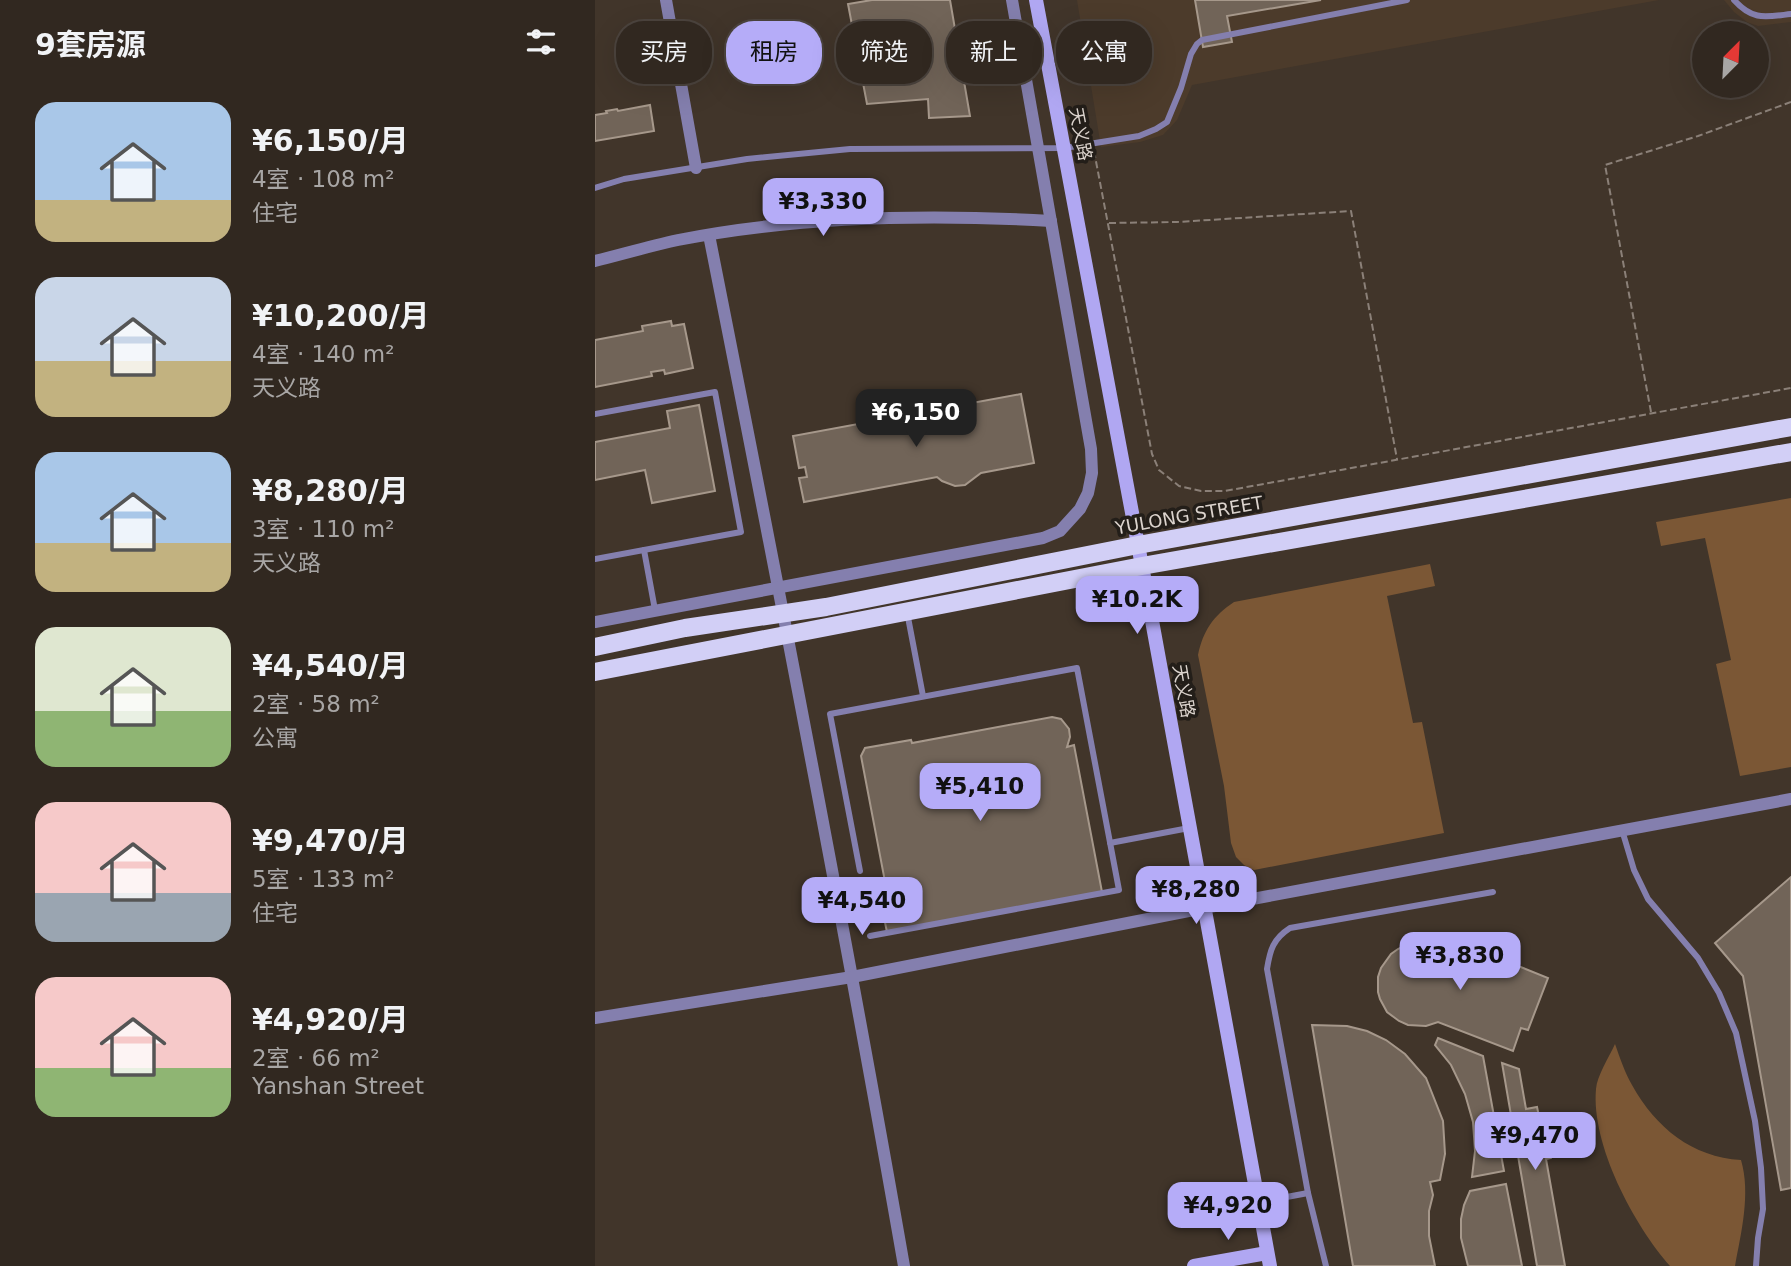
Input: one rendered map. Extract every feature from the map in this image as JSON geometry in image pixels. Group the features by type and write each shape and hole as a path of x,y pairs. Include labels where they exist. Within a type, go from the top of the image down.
{"main road":[{"name":"天义路","path":"1037,0 1269,1259"},
{"name":"YULONG STREET","path":"595,647 685,628 826,607 1138,545 1791,427"},
{"path":"595,672 1142,566 1791,452"},
{"path":"1194,1266 1269,1259"}],"street":[{"path":"666,0 696,168"},
{"path":"595,622 1043,538 1061,531 1080,509 1088,493 1092,473 1091,449 1012,0"},
{"path":"595,261 678,240 807,222 978,217 1051,220"},
{"path":"709,235 779,588 904,1266"},
{"path":"595,1018 852,977 1204,908 1791,799"}],"lane":[{"path":"595,188 624,179 747,159 850,149 1064,148 1139,136 1167,122 1191,54 1196,44 1202,40 1407,0"},
{"path":"1734,0 1743,10 1755,17 1791,14"},
{"path":"595,414 715,392 741,532 595,559"},
{"path":"644,550 656,611"},
{"path":"907,611 923,696"},
{"path":"860,870 830,714 1077,668 1119,890 870,936"},
{"path":"1110,843 1189,828"},
{"path":"1622,830 1634,870 1648,899 1698,958 1719,993 1736,1033 1755,1121 1761,1168 1763,1209 1756,1266"},
{"path":"1326,1266 1308,1193 1267,969 1270,953 1278,936 1290,928 1493,892"},
{"path":"1258,1203 1308,1193"}],"path":[{"path":"1651,413 1605,165 1698,136 1791,102"},
{"path":"1093,144 1152,454 1159,470 1179,486 1201,491 1225,491 1791,388"},
{"path":"1108,223 1177,222 1351,211 1397,460"}],"shaded area":[{"path":"1077,0 1659,0 1192,85 1177,120 1163,135 1140,142 1101,147 1091,84 1152,84 1152,21 1080,21"},
{"path":"1724,0 1791,0 1791,22 1769,25 1769,21 1746,21"},
{"path":"1791,498 1791,767 1740,776 1716,664 1731,660 1705,538 1661,546 1656,522"},
{"path":"1430,564 1435,586 1387,596 1413,723 1422,722 1444,833 1254,870 1244,865 1236,857 1231,843 1224,786 1198,655 1210,625 1234,602"},
{"path":"1615,1044 1632,1085 1664,1127 1677,1138 1707,1153 1741,1160 1745,1200 1735,1266 1670,1266 1629,1207 1608,1159 1596,1111 1597,1084"}],"building":[{"path":"872,0 950,0 954,21 946,21 946,84 964,84 970,116 929,118 928,99 867,104 863,84 932,84 932,21 851,21 848,4"},
{"path":"1195,0 1321,0 1227,16 1232,42 1203,47"},
{"path":"650,105 654,131 595,141 595,115"},
{"path":"671,321 672,326 684,324 693,368 665,374 664,370 651,372 652,376 595,387 595,340 643,331 642,326"},
{"path":"1021,394 1034,463 981,473 965,485 955,486 937,477 804,502 799,478 807,477 805,467 799,468 793,436"},
{"path":"699,405 715,491 652,503 645,470 595,480 595,442 670,428 667,411"},
{"path":"1052,717 1061,719 1069,729 1067,747 1074,745 1102,892 887,932 879,894 887,892 861,756 865,748 911,740 912,743"},
{"path":"1791,877 1791,1188 1781,1190 1743,976 1715,943"},
{"path":"1425,939 1495,966 1498,958 1548,978 1528,1030 1521,1028 1513,1051 1438,1022 1426,1026 1408,1025 1387,1012 1378,992 1381,968 1398,949 1424,943"},
{"path":"1312,1025 1347,1026 1367,1031 1386,1040 1405,1054 1426,1078 1443,1121 1445,1154 1440,1180 1430,1182 1433,1195 1429,1211 1429,1236 1435,1266 1353,1266"},
{"path":"1438,1038 1483,1056 1504,1171 1472,1177 1475,1151 1473,1122 1465,1094 1451,1065 1435,1045"},
{"path":"1502,1063 1519,1069 1526,1109 1537,1107 1540,1121 1550,1133 1552,1152 1551,1158 1546,1159 1565,1266 1537,1266"},
{"path":"1506,1184 1522,1266 1468,1266 1461,1238 1461,1219 1470,1191"}]}
